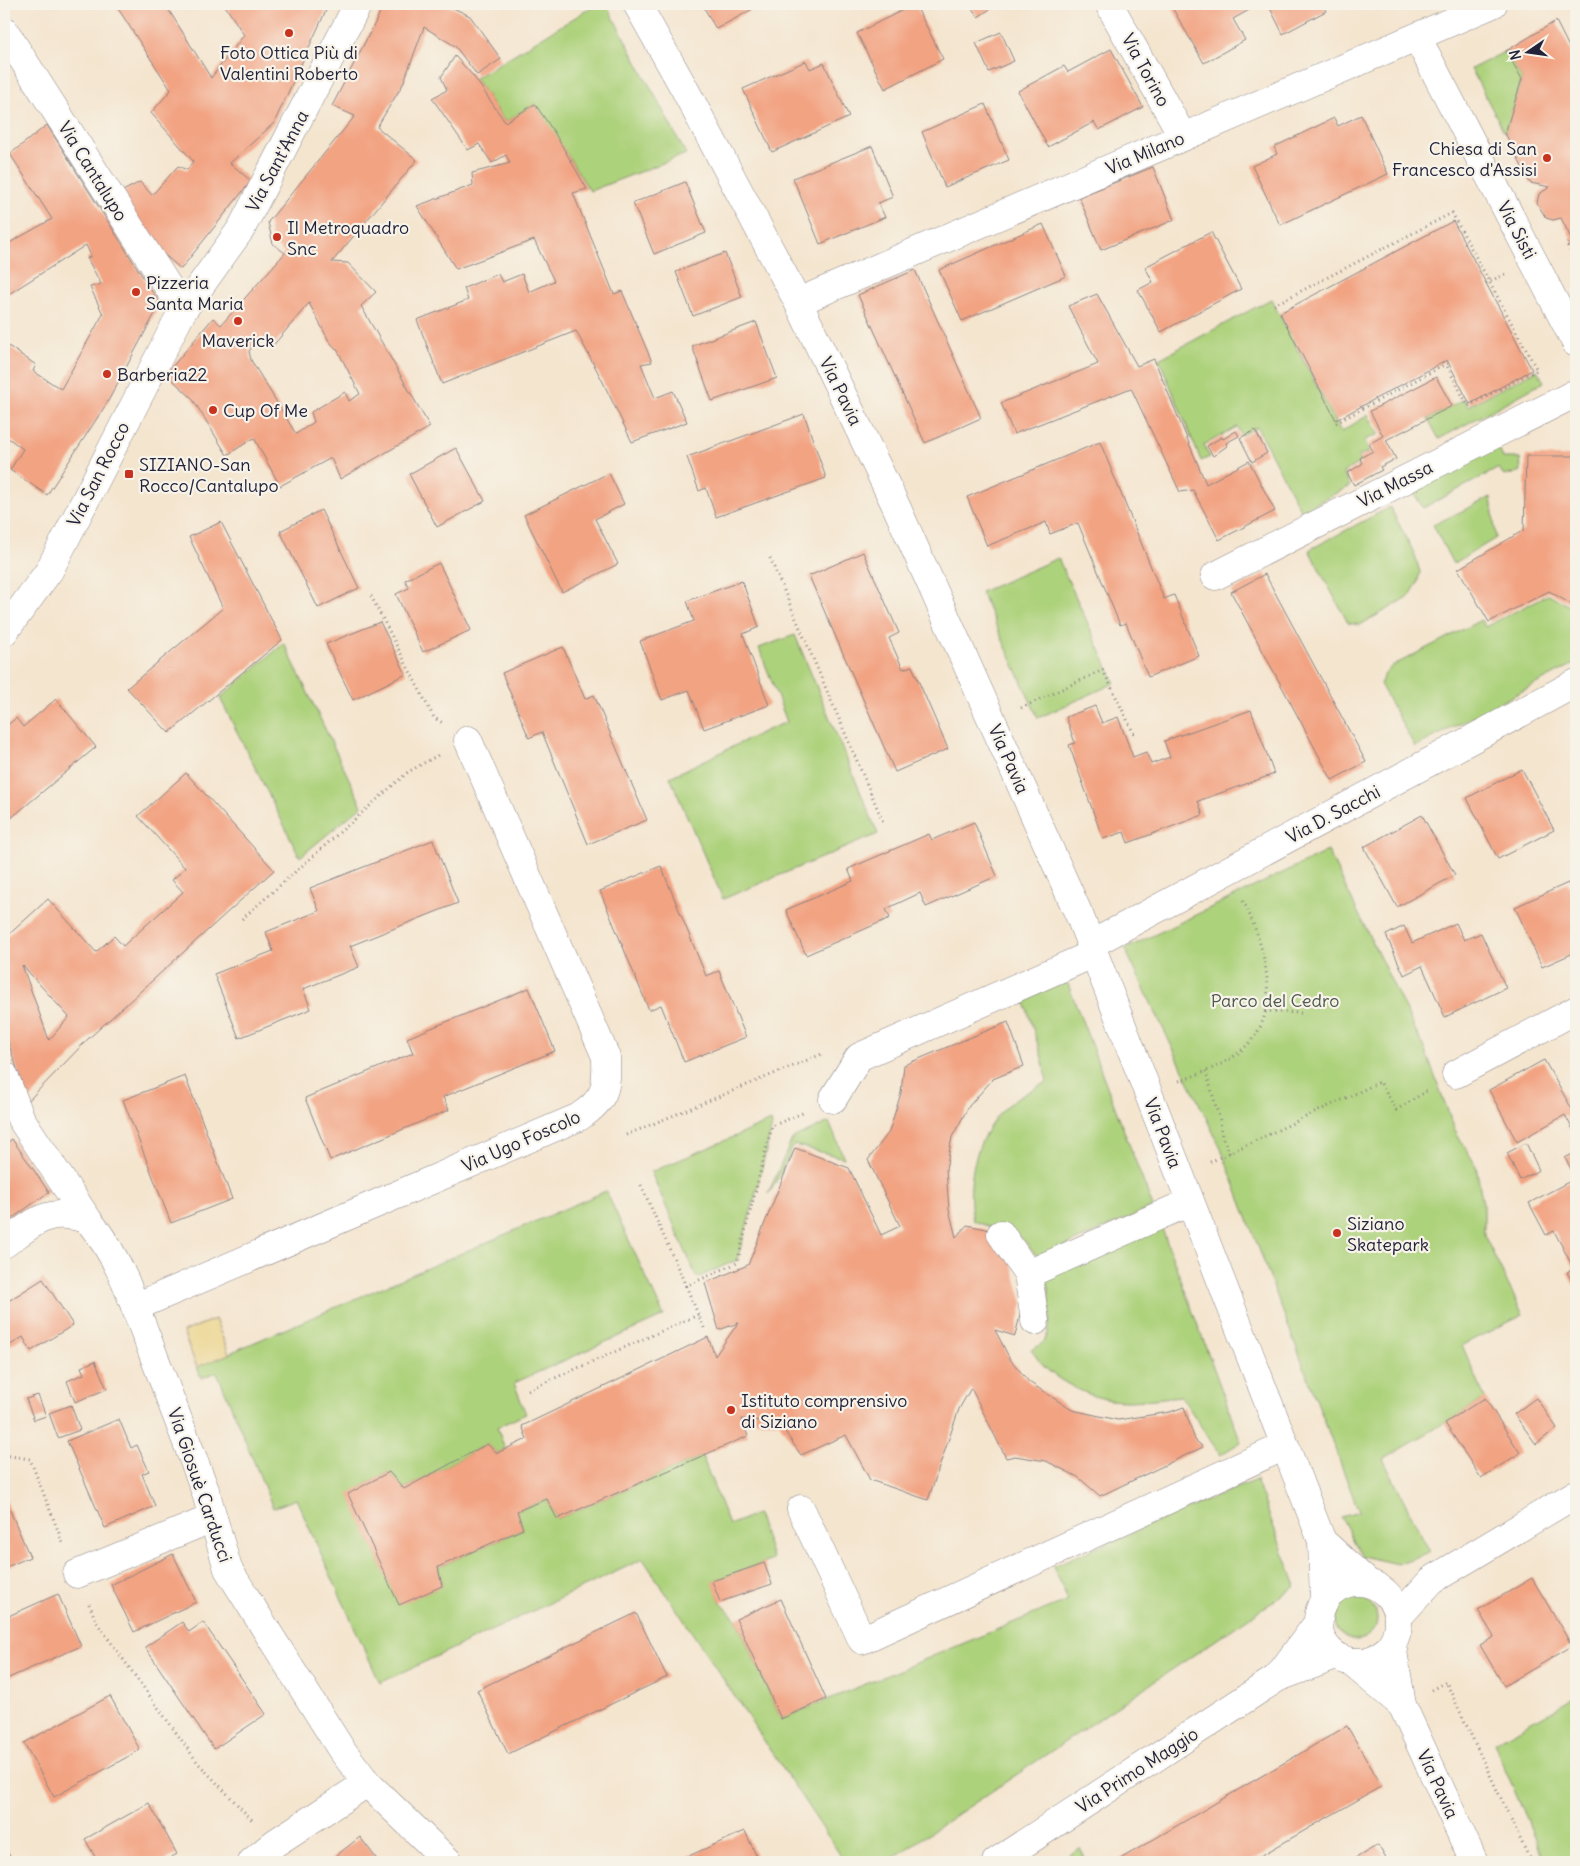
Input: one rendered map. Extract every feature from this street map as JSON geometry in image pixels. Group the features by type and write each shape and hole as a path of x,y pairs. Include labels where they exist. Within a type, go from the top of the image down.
{"street":[{"name":"Via Sant'Anna","path":"183,310 241,229 358,4"},
{"name":"Via Pavia","path":"637,4 798,302 896,506 1080,917 1322,1541 1321,1612"},
{"name":"Via Torino","path":"1109,4 1183,136"},
{"name":"Via Milano","path":"798,302 1493,4"},
{"name":"Via Cantalupo","path":"4,30 12,61 118,211 183,310"},
{"name":"Via Sisti","path":"1416,37 1576,343"},
{"name":"Via San Rocco","path":"4,632 49,571 183,310"},
{"name":"Via Massa","path":"1215,576 1576,393"},
{"name":"Via D. Sacchi","path":"834,1100 859,1057 1092,949 1576,683"},
{"name":"Via Ugo Foscolo","path":"135,1307 578,1118 591,1109 603,1095 607,1081 606,1057 468,740"},
{"path":"1456,1074 1576,1010"},
{"name":"Via Giosuè Carducci","path":"4,1075 21,1119 113,1255 135,1307 205,1490 228,1569 341,1749 367,1783 449,1862"},
{"path":"1028,1274 1190,1202"},
{"path":"4,1244 35,1222 46,1217 59,1214 74,1215 88,1220"},
{"path":"1001,1234 1028,1274 1035,1321"},
{"path":"801,1509 862,1640 1285,1446"},
{"name":"Via Primo Maggio","path":"1398,1617 1432,1580 1576,1494"},
{"path":"77,1574 213,1518"},
{"name":"Via Pavia","path":"1322,1541 1372,1585"},
{"name":"Via Primo Maggio","path":"1277,1678 1336,1589 1351,1583 1372,1585 1432,1580"},
{"path":"1372,1585 1382,1590 1393,1603 1398,1617 1397,1632 1392,1645"},
{"path":"1321,1612 1320,1634 1325,1645 1343,1659"},
{"name":"Via Pavia","path":"1392,1645 1402,1705 1474,1862"},
{"name":"Via Primo Maggio","path":"996,1862 1277,1678 1343,1659 1366,1662 1381,1656 1392,1645"},
{"name":"Via Pavia","path":"1343,1659 1402,1705"},
{"path":"252,1862 275,1843 367,1783"}],"path":[{"path":"1274,305 1452,213 1537,370 1468,406 1447,363 1336,423"},
{"path":"1572,240 1566,243 1576,261"},
{"path":"770,558 884,824"},
{"path":"371,596 434,718 468,740"},
{"path":"992,721 1103,670 1134,734"},
{"path":"242,920 408,772"},
{"path":"1147,1091 1206,1071 1240,1051 1255,1037 1268,997 1264,959 1249,913 1241,898"},
{"path":"1265,1011 1300,1013"},
{"path":"1206,1071 1220,1121 1222,1137 1230,1153"},
{"path":"1180,1176 1380,1082 1396,1110 1456,1074"},
{"path":"686,1286 737,1263 772,1126 834,1100"},
{"path":"641,1185 704,1328"},
{"path":"528,1390 698,1315"},
{"path":"4,1455 30,1459 54,1522 97,1623 198,1763 275,1843"},
{"path":"1402,1705 1446,1682 1532,1862"}],"green space":[{"path":"597,4 606,4 686,154 590,191 535,104 505,122 475,78"},
{"path":"1506,51 1522,79 1505,133 1471,69"},
{"path":"1271,299 1341,432 1368,415 1379,434 1365,440 1369,452 1358,457 1360,462 1343,473 1350,486 1301,511 1257,427 1241,435 1237,427 1204,445 1210,457 1201,461 1159,359"},
{"path":"1537,370 1544,382 1439,439 1428,419 1464,399 1468,406"},
{"path":"1497,444 1503,458 1520,458 1521,472 1504,476 1499,468 1423,508 1412,490"},
{"path":"1491,497 1496,538 1453,564 1433,525"},
{"path":"1390,507 1414,553 1420,572 1417,584 1409,597 1360,625 1348,623 1309,550"},
{"path":"1058,558 1115,683 1038,718 981,592"},
{"path":"1549,594 1576,610 1576,663 1415,747 1380,684 1392,666 1481,620 1485,627"},
{"path":"795,635 878,834 723,899 670,777 787,722 759,648"},
{"path":"284,643 362,806 300,857 220,698"},
{"name":"Parco del Cedro","path":"1328,851 1425,1050 1455,1130 1476,1166 1484,1210 1484,1235 1523,1315 1462,1345 1485,1398 1383,1459 1430,1552 1397,1564 1362,1556 1341,1517 1359,1512 1221,1149 1125,949"},
{"path":"1062,968 1153,1207 1038,1258 1013,1230 992,1228 973,1221 971,1207 972,1178 978,1149 992,1123 1011,1103 1047,1082 1042,1058 1020,986"},
{"path":"771,1121 772,1126 753,1205 737,1260 697,1278 651,1172"},
{"path":"829,1122 844,1158 794,1145 768,1194 792,1139"},
{"path":"606,1191 664,1316 514,1383 526,1414 497,1427 505,1449 497,1453 487,1444 404,1489 389,1472 349,1494 399,1604 442,1586 438,1567 523,1529 517,1511 547,1499 557,1519 702,1456 729,1525 757,1514 773,1560 713,1581 720,1602 736,1619 781,1719 1068,1600 1053,1566 1256,1480 1296,1586 887,1862 845,1862 643,1559 380,1683 296,1499 273,1508 217,1372 201,1378 197,1367"},
{"path":"1161,1226 1241,1442 1220,1455 1181,1396 1128,1401 1094,1396 1052,1374 1043,1366 1031,1350 1043,1342 1049,1328 1049,1299 1045,1276"},
{"path":"1360,1598 1368,1601 1374,1607 1377,1619 1374,1631 1368,1637 1352,1640 1344,1637 1338,1631 1335,1615 1338,1607 1344,1601"},
{"path":"1576,1697 1576,1862 1545,1862 1494,1743"},
{"path":"1080,1848 1087,1862 1058,1862"}],"sand":[{"path":"215,1319 229,1354 197,1367 183,1332"}],"building":[{"path":"115,4 165,4 211,78 244,35 224,4 329,4 274,123 230,163 251,181 181,269 147,240 117,194 140,182 152,195 178,166 187,170 193,161 151,113 171,90"},
{"path":"383,4 445,4 470,16 501,59 477,75 455,46 424,27 403,84 377,127 417,160 332,262 348,263 376,292 361,306 430,427 340,479 331,458 280,486 254,438 227,455 192,398 166,374 213,318 221,325 285,253 273,244 268,222 355,116 332,106","holes":["309,303 329,341 338,351 360,394 349,401 345,392 311,412 314,422 296,434 251,360 249,351 262,337 271,348"]},
{"path":"702,4 762,4 716,29"},
{"path":"915,4 943,59 885,89 857,33"},
{"path":"969,4 998,4 978,17"},
{"path":"1170,4 1248,4 1251,9 1233,19 1245,40 1204,63"},
{"path":"1268,4 1322,4 1326,11 1283,34"},
{"name":"Chiesa di San Francesco d'Assisi","path":"1556,21 1572,53 1576,54 1576,248 1561,218 1553,220 1546,218 1537,203 1539,194 1550,187 1530,183 1505,133 1522,79 1506,51"},
{"path":"1001,32 1014,61 989,72 976,43"},
{"path":"1111,49 1143,107 1099,130 1094,122 1048,147 1018,91 1064,66 1068,72"},
{"path":"455,56 474,77 505,122 535,104 554,132 587,189 573,193 614,294 622,291 652,362 641,364 655,398 673,391 687,422 632,442 576,331 442,384 417,320 468,300 464,288 498,274 502,282 522,274 529,292 554,281 534,240 456,269 417,206 473,185 472,173 510,163 506,155 492,163 479,144 468,150 432,98 447,90 441,77"},
{"path":"806,61 810,69 824,63 849,117 772,152 743,89"},
{"path":"985,104 1009,160 945,187 922,132"},
{"path":"1361,115 1388,174 1280,225 1252,166 1277,154 1274,147 1334,118 1338,126"},
{"path":"47,125 160,304 107,403 47,495 10,470 23,449 4,435 4,343 36,365 33,371 61,389 103,314 90,287 101,284 87,258 91,256 86,245 4,297 4,246 52,219 10,154"},
{"path":"872,146 893,197 878,203 885,217 820,244 793,178"},
{"path":"1153,167 1174,220 1101,250 1079,197"},
{"path":"685,182 706,233 654,254 633,203"},
{"path":"1453,221 1532,370 1470,404 1447,360 1336,420 1280,313"},
{"path":"1043,224 1066,276 962,321 939,270"},
{"path":"1211,232 1241,289 1161,332 1138,290 1153,282 1145,267"},
{"path":"725,253 742,297 693,316 676,272"},
{"path":"915,270 981,418 925,443 858,295"},
{"path":"1097,294 1137,366 1154,359 1206,484 1249,461 1275,511 1219,540 1193,490 1180,492 1131,388 1014,434 1001,403 1098,364 1068,306"},
{"path":"756,322 777,378 712,401 692,346"},
{"path":"1436,377 1452,406 1386,440 1396,459 1380,467 1382,470 1354,485 1347,473 1362,464 1360,458 1373,451 1369,444 1383,436 1370,411"},
{"path":"804,414 826,478 716,517 706,488 699,491 687,457"},
{"path":"1255,430 1267,453 1252,462 1240,438"},
{"path":"1236,431 1239,436 1226,443 1227,446 1213,456 1207,446"},
{"path":"1100,442 1164,599 1174,595 1199,656 1148,677 1126,623 1120,625 1078,523 1050,534 1046,522 987,546 967,497"},
{"path":"456,448 485,501 437,527 409,474"},
{"path":"1526,456 1576,456 1576,607 1549,591 1489,622 1458,569 1524,530"},
{"path":"609,473 624,504 595,519 618,564 562,592 524,515"},
{"path":"321,510 359,588 318,608 280,531"},
{"path":"221,522 282,640 169,733 127,688 223,608 189,537"},
{"path":"863,552 899,633 889,638 903,669 912,666 948,749 895,772 809,576"},
{"path":"439,563 471,630 423,652 396,594 409,588 405,580"},
{"path":"1265,574 1366,762 1332,780 1231,592"},
{"path":"742,581 759,627 743,634 769,705 704,729 689,690 662,700 640,641 694,621 687,601"},
{"path":"380,622 406,674 353,700 326,644"},
{"path":"563,647 585,699 594,695 647,820 588,844 542,732 529,738 502,673"},
{"path":"56,699 96,747 4,824 4,728 16,718 23,727"},
{"path":"1095,706 1102,723 1118,717 1133,757 1146,752 1151,764 1170,757 1164,741 1251,710 1274,774 1198,801 1203,815 1128,843 1124,832 1103,839 1069,745 1075,743 1066,717"},
{"path":"1522,769 1554,830 1498,859 1467,798"},
{"path":"186,773 274,870 88,1039 28,1101 4,1030 4,939 48,899 96,952 114,936 123,946 183,892 172,880 185,868 138,816","holes":["22,965 69,1017 49,1040"]},
{"path":"1422,815 1455,875 1397,907 1364,847"},
{"path":"974,822 997,876 926,907 920,893 886,909 890,918 806,955 786,910 853,881 848,869 929,834 932,840"},
{"path":"433,840 458,903 350,946 359,967 303,989 311,1009 239,1038 214,974 273,951 266,932 319,911 310,888"},
{"path":"661,866 706,976 719,971 746,1037 684,1062 661,1005 649,1010 600,891"},
{"path":"1568,883 1576,901 1576,952 1542,967 1515,907"},
{"path":"1456,923 1464,940 1481,933 1506,988 1445,1017 1422,966 1404,975 1386,935 1404,926 1412,943"},
{"path":"529,988 555,1051 443,1097 449,1110 330,1160 305,1098 413,1053 407,1038"},
{"path":"1008,1022 1024,1066 993,1079 969,1106 952,1137 946,1169 949,1210 956,1237 967,1225 986,1229 1007,1248 1023,1303 1015,1336 995,1330 1010,1359 1029,1382 1072,1410 1118,1420 1170,1412 1184,1407 1195,1440 1203,1447 1100,1496 1078,1477 1046,1461 1015,1456 1006,1458 971,1388 959,1409 928,1500 870,1480 846,1435 801,1455 779,1423 741,1419 748,1436 557,1519 547,1499 517,1511 523,1529 438,1567 442,1586 399,1605 348,1494 389,1472 404,1489 487,1444 497,1453 527,1439 522,1426 708,1337 715,1356 738,1323 719,1330 705,1283 748,1265 795,1148 849,1168 881,1235 900,1226 868,1160 889,1132 901,1093 904,1065"},
{"path":"1544,1060 1573,1111 1576,1109 1576,1135 1565,1115 1517,1142 1489,1090"},
{"path":"185,1076 232,1199 171,1223 123,1100"},
{"path":"12,1139 49,1192 4,1224 4,1145"},
{"path":"1526,1143 1539,1170 1520,1180 1507,1153"},
{"path":"1576,1152 1576,1178 1565,1158"},
{"path":"1576,1178 1576,1289 1567,1272 1574,1269 1554,1231 1546,1235 1529,1203"},
{"path":"43,1279 73,1325 31,1351 23,1337 4,1349 4,1302"},
{"path":"95,1361 107,1389 75,1402 67,1381 84,1374 81,1367"},
{"path":"38,1395 46,1416 34,1420 26,1399"},
{"path":"1485,1398 1520,1453 1481,1478 1445,1423"},
{"path":"1536,1398 1557,1428 1536,1444 1514,1414"},
{"path":"71,1405 80,1430 58,1438 49,1413"},
{"path":"119,1419 131,1448 137,1445 149,1471 142,1474 155,1506 105,1528 67,1441"},
{"path":"6,1501 30,1557 4,1568 4,1502"},
{"path":"173,1554 196,1602 134,1632 111,1585"},
{"path":"764,1563 772,1584 720,1602 712,1581"},
{"path":"1532,1578 1572,1646 1504,1686 1480,1645 1494,1637 1478,1610"},
{"path":"58,1594 81,1646 4,1680 4,1618"},
{"path":"781,1599 826,1699 781,1719 736,1619"},
{"path":"636,1613 667,1677 508,1754 477,1690"},
{"path":"182,1622 189,1632 203,1622 266,1714 214,1749 145,1647"},
{"path":"110,1696 140,1750 54,1797 24,1743"},
{"path":"1347,1726 1382,1786 1250,1862 1115,1862"},
{"path":"149,1803 177,1854 163,1862 98,1862 85,1839"},
{"path":"745,1831 759,1862 675,1862"},
{"path":"360,1837 379,1862 328,1862"},
{"path":"1378,1845 1388,1862 1349,1862"},
{"path":"4,1846 13,1862 4,1862"}],"place":[{"name":"Foto Ottica Più di Valentini Roberto","path":"289,33"},
{"name":"Chiesa di San Francesco d'Assisi","path":"1547,158"},
{"name":"Il Metroquadro Snc","path":"277,237"},
{"name":"Pizzeria Santa Maria","path":"136,292"},
{"name":"Maverick","path":"238,321"},
{"name":"Barberia22","path":"107,374"},
{"name":"Cup Of Me","path":"213,410"},
{"name":"SIZIANO-San Rocco/Cantalupo","path":"129,474"},
{"name":"Siziano Skatepark","path":"1337,1233"},
{"name":"Istituto comprensivo di Siziano","path":"731,1410"}]}
